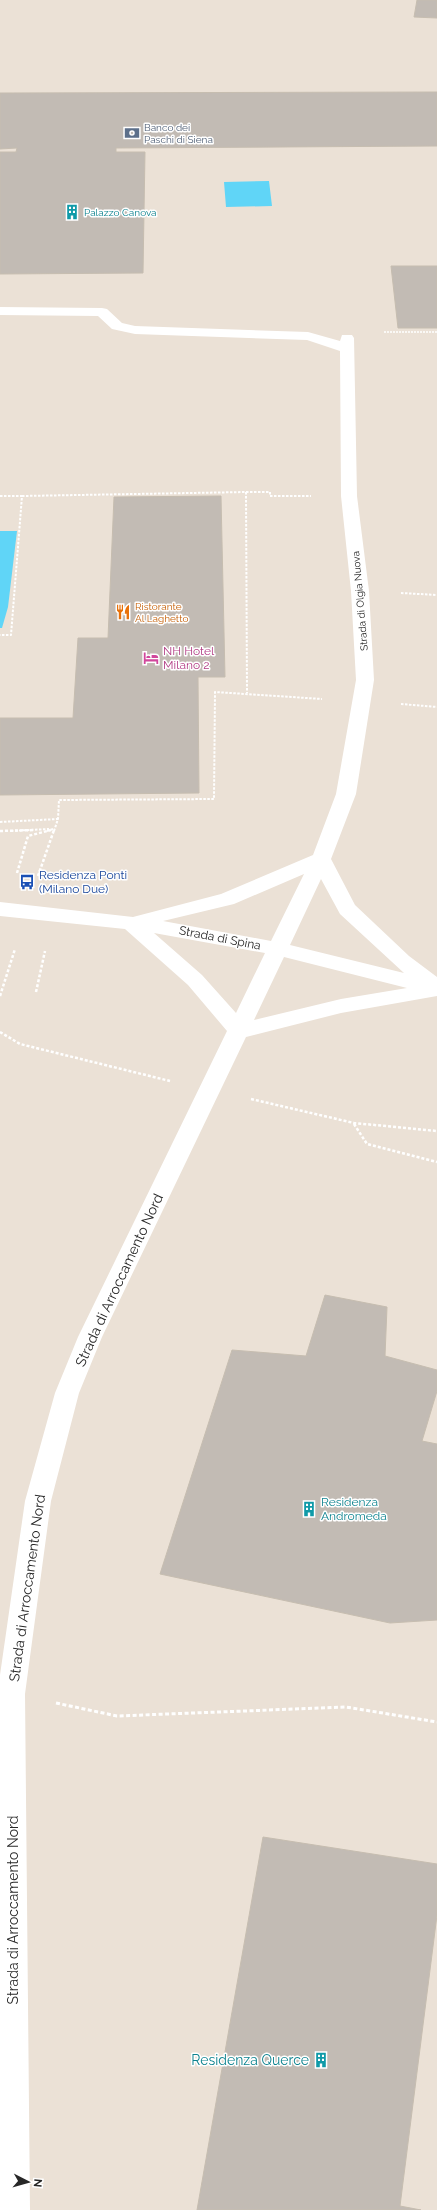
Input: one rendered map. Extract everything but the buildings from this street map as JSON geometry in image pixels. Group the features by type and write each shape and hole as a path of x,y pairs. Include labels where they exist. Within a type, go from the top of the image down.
{"street":[{"name":"Strada di Olgia Nuova","path":"0,311 102,312 117,326 135,330 308,336 347,343 349,496 360,591 365,680 346,794 321,859 277,949"},
{"path":"130,923 228,899 321,859 347,909 402,961 437,989"},
{"name":"Strada di Spina","path":"0,909 130,923 198,933 277,949 358,968 437,989"},
{"path":"130,923 195,980 239,1031 341,1006 437,989"},
{"name":"Strada di Arroccamento Nord","path":"14,2210 11,1694 38,1501 67,1393 90,1338 239,1031 277,949"}],"path":[{"path":"246,492 247,693"},
{"path":"0,496 270,492 270,496 304,496"},
{"path":"0,635 11,635 22,496"},
{"path":"424,595 437,595"},
{"path":"28,836 54,828 58,819 59,800 214,799 215,692 267,695"},
{"path":"0,822 58,819"},
{"path":"0,831 54,828"},
{"path":"0,1032 20,1044 86,1062"},
{"path":"437,1131 354,1123 367,1144 437,1162"},
{"path":"11,1694 117,1716 346,1706 437,1722"}],"water":[{"path":"269,181 272,206 226,207 224,182"},
{"path":"0,531 17,531 8,607 2,628 0,628"}],"place":[{"name":"Banco dei Paschi di Siena","path":"132,133"},
{"name":"Palazzo Canova","path":"72,212"},
{"name":"Ristorante Al Laghetto","path":"123,612"},
{"name":"NH Hotel Milano 2","path":"151,658"},
{"name":"Residenza Ponti (Milano Due)","path":"27,882"},
{"name":"Residenza Andromeda","path":"309,1509"},
{"name":"Residenza Querce","path":"321,2060"}]}
